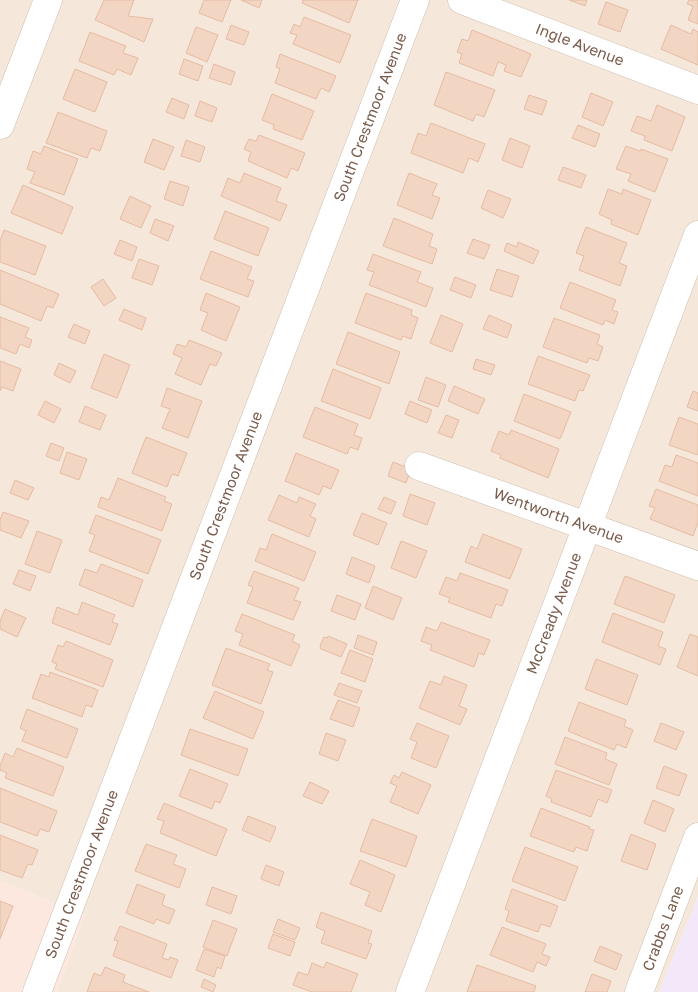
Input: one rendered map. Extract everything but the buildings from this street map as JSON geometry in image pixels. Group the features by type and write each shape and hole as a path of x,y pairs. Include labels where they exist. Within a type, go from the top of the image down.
{"street":[{"path":"0,125 48,0"},
{"name":"South Crestmoor Avenue","path":"37,992 415,0"},
{"name":"Ingle Avenue","path":"462,0 698,90"},
{"name":"McCready Avenue","path":"410,992 698,235"},
{"name":"Wentworth Avenue","path":"419,466 698,566"},
{"name":"Crabbs Lane","path":"639,992 698,838"}],"shaded area":[{"path":"0,0 698,0 698,897 659,992 57,992 85,915 0,881"},
{"path":"0,881 85,915 57,992 0,992"},
{"path":"698,897 698,992 659,992"}]}
